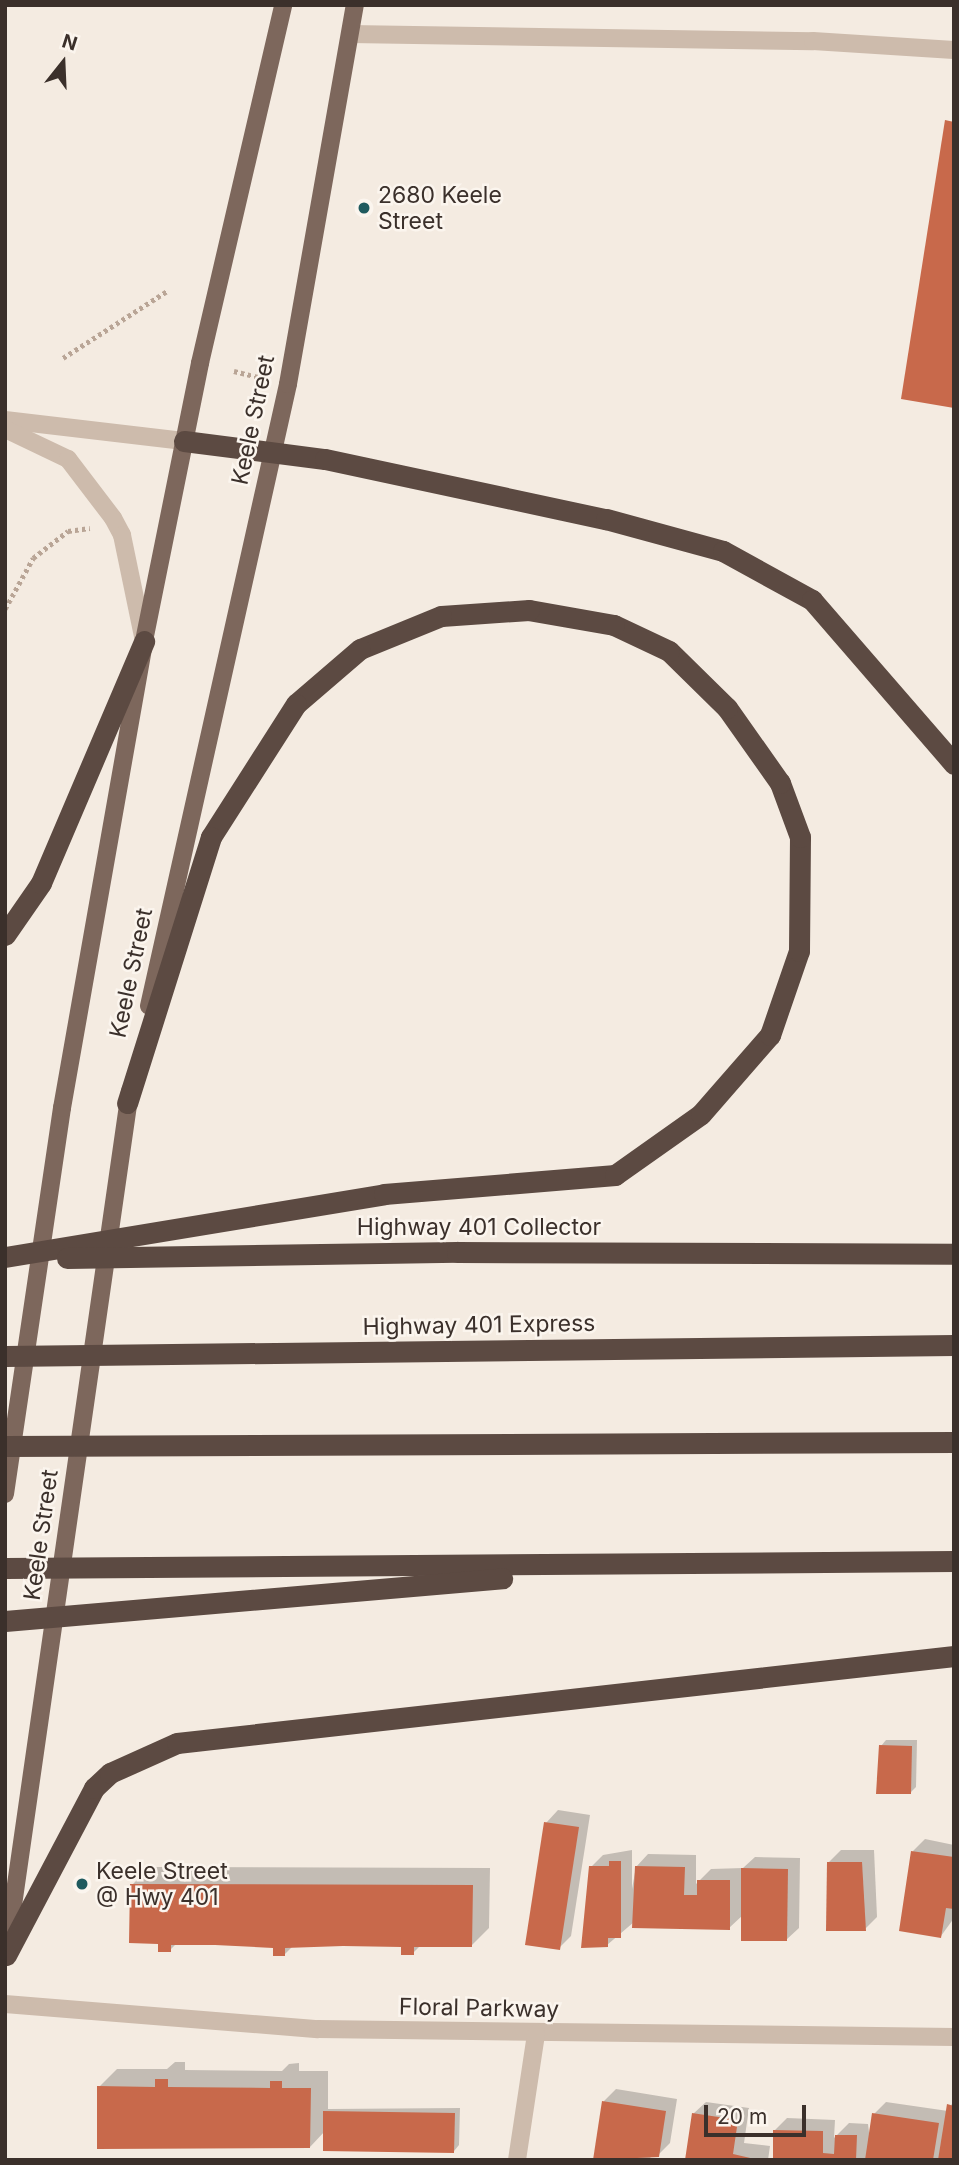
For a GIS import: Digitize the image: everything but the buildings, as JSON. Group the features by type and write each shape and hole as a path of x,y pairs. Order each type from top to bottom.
{"highway":[{"path":"184,441 325,459 606,519 723,551 812,600 954,764"},
{"path":"5,1258 384,1194 615,1175 701,1114 770,1035 799,951 800,836 780,783 727,708 669,651 614,625 528,610 441,616 360,649 296,704 211,837 127,1103"},
{"path":"5,935 41,883 144,641"},
{"name":"Highway 401 Collector","path":"5,1258 457,1252 954,1254"},
{"name":"Highway 401 Express","path":"5,1356 954,1345"},
{"path":"5,1446 954,1442"},
{"path":"5,1568 954,1561"},
{"path":"5,1621 655,1564"},
{"path":"6,1955 94,1788 110,1773 177,1743 954,1656"}],"main road":[{"name":"Keele Street","path":"5,1494 62,1108 144,641 184,441 283,5"},
{"name":"Keele Street","path":"5,1961 127,1103 271,454 355,5"}],"street":[{"path":"351,34 813,41 954,50"},
{"path":"5,420 184,441"},
{"path":"5,429 68,459 113,518 122,535 144,641"},
{"name":"Floral Parkway","path":"5,2004 318,2029 536,2034 954,2036"},
{"path":"517,2160 536,2034"}],"path":[{"path":"63,358 167,291"},
{"path":"234,371 258,377"},
{"path":"5,609 33,558 68,531 90,527"}],"place":[{"name":"2680 Keele Street","path":"364,208"},
{"name":"Keele Street @ Hwy 401","path":"82,1884"}]}
